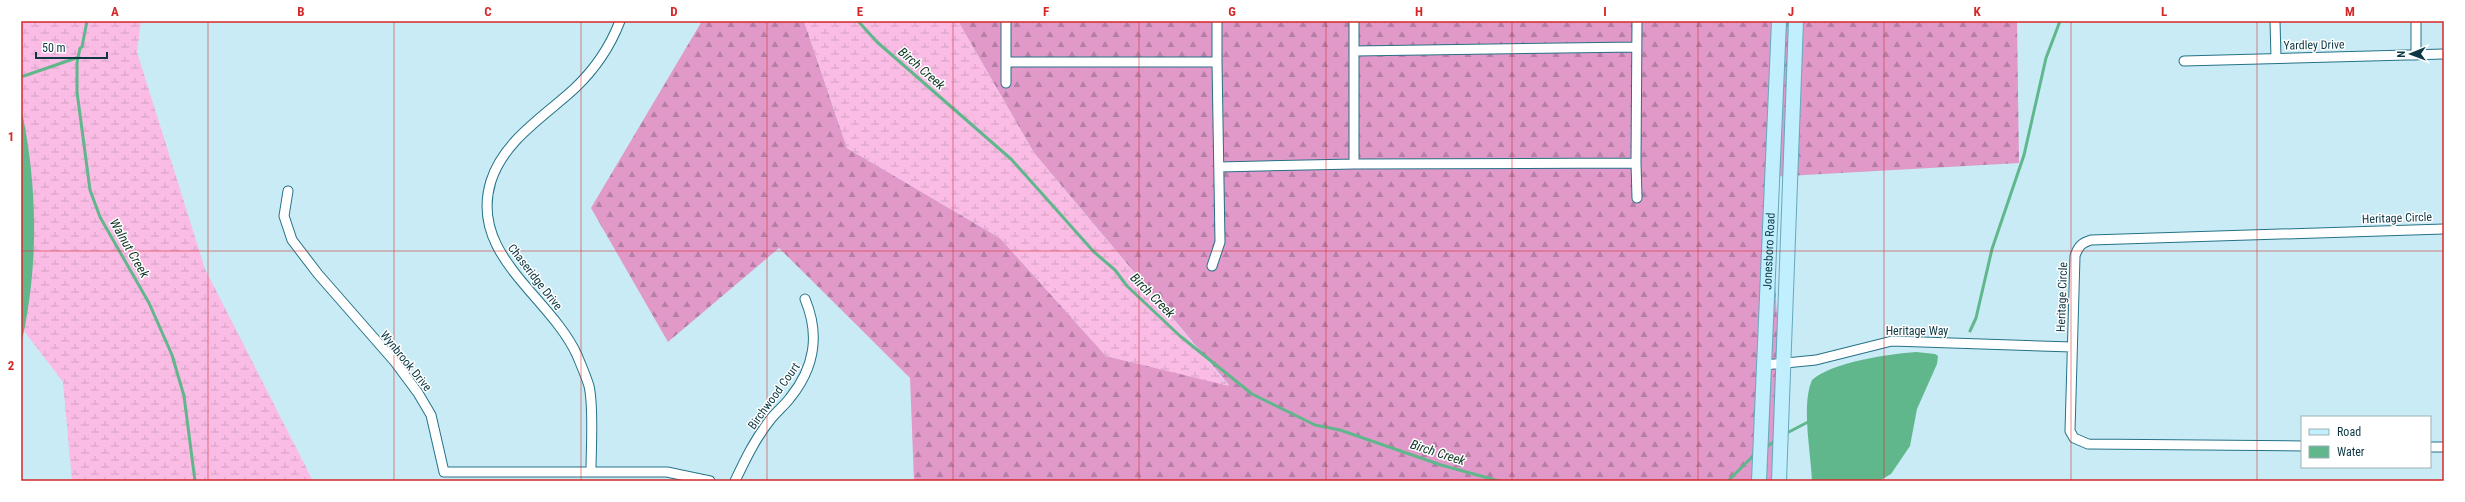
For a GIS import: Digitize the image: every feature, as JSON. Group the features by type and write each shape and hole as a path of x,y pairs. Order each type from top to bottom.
{"main road":[{"name":"Jonesboro Road","path":"1759,481 1778,21"},
{"name":"Jonesboro Road","path":"1779,481 1782,365 1796,21"}],"street":[{"name":"Chaseridge Drive","path":"591,471 589,386 576,353 548,312 520,282 493,241 486,207 491,180 506,151 539,117 575,88 594,68 613,40 620,21"},
{"path":"1006,21 1006,83"},
{"path":"1212,266 1220,242 1217,21"},
{"path":"1354,21 1354,164"},
{"path":"1637,198 1636,162 1638,21"},
{"path":"2275,21 2276,58"},
{"path":"2416,21 2416,55"},
{"path":"1354,51 1637,47"},
{"name":"Yardley Drive","path":"2184,61 2444,54"},
{"path":"1006,62 1217,62"},
{"path":"1219,167 1354,164 1636,162"},
{"name":"Wynbrook Drive","path":"288,191 284,216 292,240 318,274 394,362 418,393 431,414 444,472 667,472 710,481"},
{"name":"Heritage Circle","path":"2301,446 2081,442 2074,438 2070,431 2075,256 2077,248 2083,243 2091,240 2444,229"},
{"name":"Birchwood Court","path":"735,481 755,443 770,420 802,382 811,364 814,339 812,315 805,299"},
{"name":"Heritage Way","path":"1764,365 1782,365 1834,357 1863,347 1892,341 2072,347"},
{"path":"2431,447 2444,447"}],"green space":[{"path":"21,21 141,21 137,52 205,269 313,481 72,481 63,382 21,327"},
{"path":"702,21 804,21 847,148 1000,238 1106,356 1229,385 1034,153 958,21 2017,21 2019,163 1770,177 1785,481 914,481 910,378 779,248 668,342 591,208"},
{"path":"804,21 958,21 1034,153 1229,386 1106,356 1000,238 847,148"}],"water":[{"path":"21,107 31,167 34,226 31,286 21,345"},
{"path":"1916,352 1935,354 1938,356 1937,364 1917,409 1910,446 1891,474 1879,481 1812,481 1807,402 1812,380 1833,368 1861,360"}],"waterway":[{"name":"Walnut Creek","path":"87,21 77,63 77,92 90,190 100,217 149,303 172,355 184,396 195,481"},
{"name":"Birch Creek","path":"858,21 877,42 1011,159 1094,252 1115,270 1127,286 1180,336 1252,394 1315,425 1340,430 1441,465 1499,481"},
{"path":"1970,331 1976,318 1992,249 2024,155 2046,58 2060,21"},
{"path":"21,77 79,57"},
{"path":"1785,434 1808,422"},
{"path":"1765,448 1775,441"},
{"path":"1728,481 1755,454"}]}
